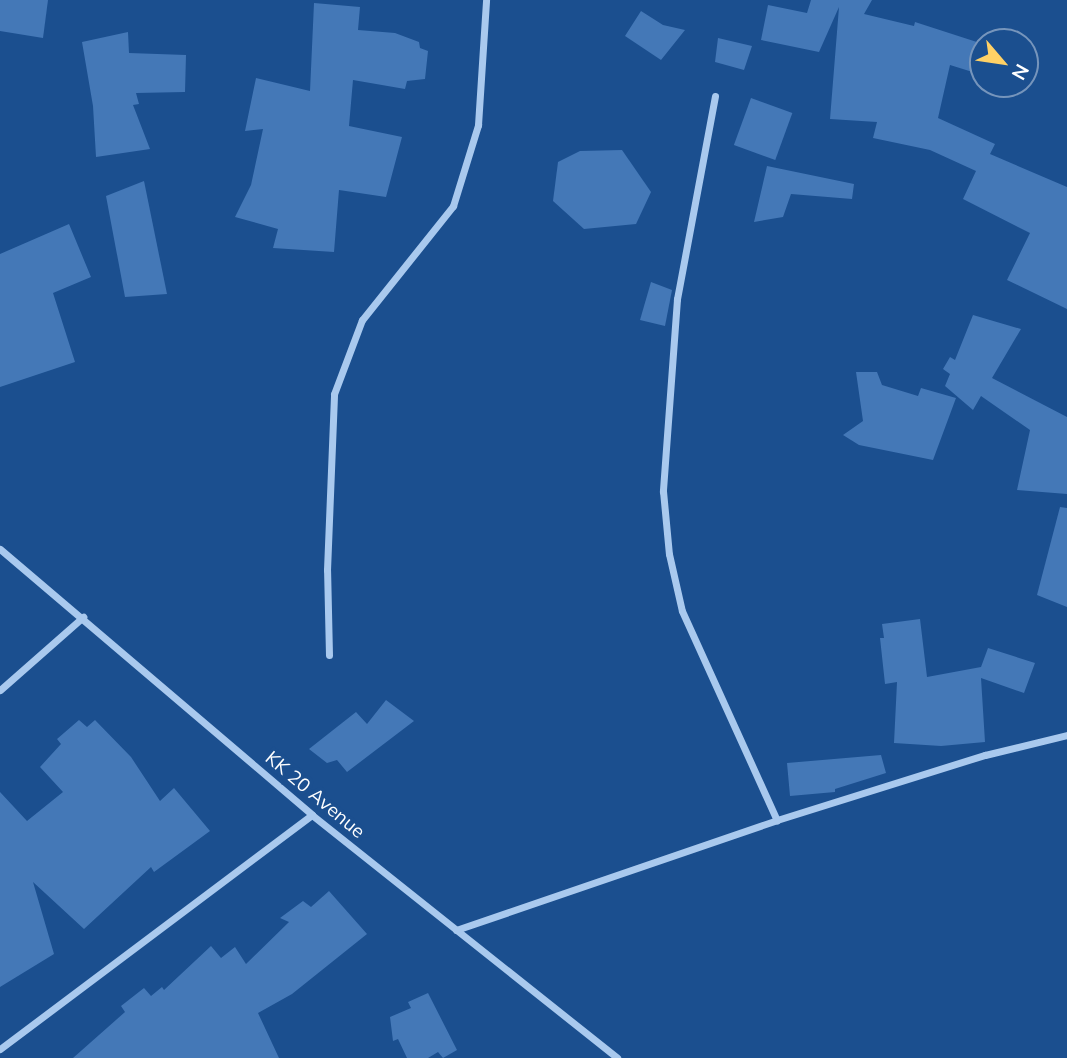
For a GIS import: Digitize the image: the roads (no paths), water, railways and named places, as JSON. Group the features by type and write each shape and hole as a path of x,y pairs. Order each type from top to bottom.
{"street":[{"path":"329,655 327,570 334,394 362,320 453,206 478,125 486,0"},
{"path":"715,96 677,299 663,491 669,554 682,611 776,820"},
{"name":"KK 20 Avenue","path":"0,549 83,617 312,815 617,1058"},
{"path":"0,690 83,617"},
{"path":"456,930 776,820 985,755 1067,734"},
{"path":"0,1049 312,815"}]}
